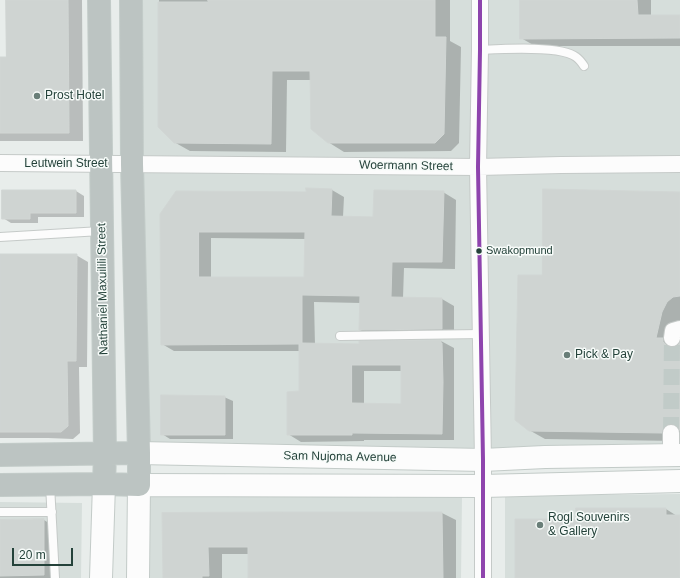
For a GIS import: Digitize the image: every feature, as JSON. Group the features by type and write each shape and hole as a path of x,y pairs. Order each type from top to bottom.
{"highway":[{"name":"Nathaniel Maxuilili Street","path":"98,0 105,454 104,484"},
{"path":"0,485 139,485 132,164 131,0"},
{"name":"Sam Nujoma Avenue","path":"0,456 139,453"}],"street":[{"path":"480,0 478,167 484,578"},
{"name":"Leutwein Street","path":"0,163 132,164"},
{"name":"Woermann Street","path":"132,164 478,167 680,164"},
{"path":"671,433 675,455"},
{"name":"Sam Nujoma Avenue","path":"139,453 483,460 546,457 675,455"},
{"path":"138,578 139,485 483,486 680,482"},
{"name":"Nathaniel Maxuilili Street","path":"101,578 104,484"}],"lane":[{"path":"480,50 562,50 576,56 584,66"},
{"path":"0,237 102,231"},
{"path":"340,336 481,334"},
{"path":"50,484 55,578"},
{"path":"0,512 52,512"}],"shaded area":[{"path":"143,0 680,0 680,449 474,452 149,445 143,174"},
{"path":"680,494 680,578 505,578 505,496"},
{"path":"150,497 462,497 461,578 149,578"},
{"path":"0,502 82,503 81,578 0,578"}],"building":[{"path":"6,0 68,0 69,133 0,133 0,57 6,57"},
{"path":"208,0 435,0 435,37 446,37 444,134 435,143 328,143 311,129 310,71 272,71 271,144 174,143 158,127 158,2 208,2"},
{"path":"520,0 637,0 638,15 680,15 680,38 520,39"},
{"path":"306,188 332,189 331,216 373,217 374,190 444,191 442,262 392,262 391,297 442,298 442,329 359,330 360,296 302,295 302,343 359,344 359,341 441,340 443,382 442,434 352,433 352,435 287,435 287,392 299,391 299,344 161,345 160,214 176,191 306,192","holes":["199,232 305,232 304,277 199,277","352,365 401,365 401,404 352,403"]},
{"path":"543,189 680,192 680,296 673,297 667,302 662,312 656,338 663,338 663,342 670,347 676,347 680,343 680,431 676,425 671,424 666,425 662,433 529,431 515,420 518,275 542,275"},
{"path":"2,190 76,190 76,213 30,213 30,219 2,219"},
{"path":"0,254 77,254 76,361 67,361 68,426 61,432 0,432"},
{"path":"161,395 225,396 225,435 161,435"},
{"path":"576,508 666,508 666,515 680,515 680,578 515,578 515,519 576,519"},
{"path":"442,512 443,578 248,578 248,547 208,547 209,576 202,576 202,578 163,578 162,513"},
{"path":"44,519 44,575 0,576 0,520"}],"tunnel":[{"path":"671,433 672,338"}],"transit line":[{"path":"480,0 478,167 483,460 483,578"}],"place":[{"name":"Prost Hotel","path":"37,96"},
{"name":"Swakopmund","path":"479,251"},
{"name":"Pick & Pay","path":"567,355"},
{"name":"Rogl Souvenirs & Gallery","path":"540,525"}]}
